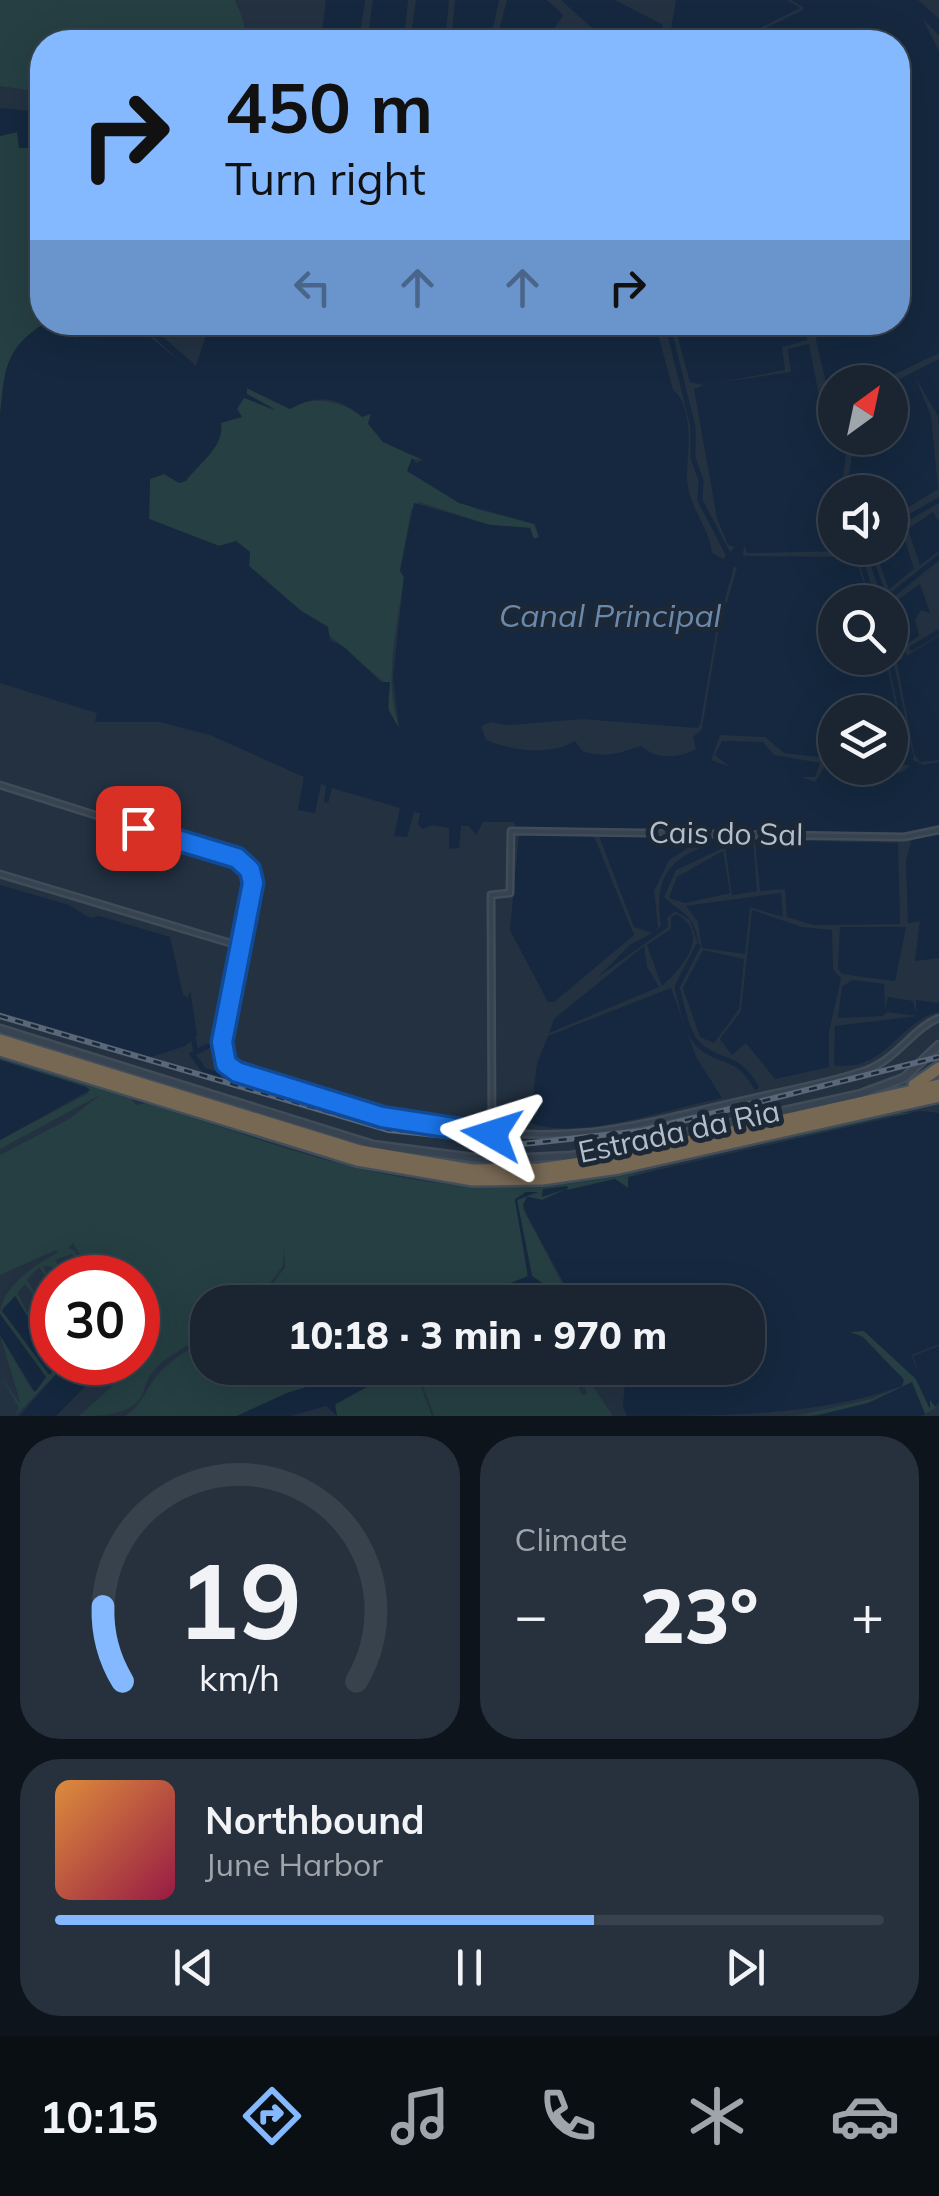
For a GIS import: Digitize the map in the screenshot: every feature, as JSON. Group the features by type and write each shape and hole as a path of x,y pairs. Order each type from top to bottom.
{"highway":[{"path":"0,1040 342,1146 404,1161 472,1170 540,1169 616,1158 885,1102 939,1096"},
{"path":"0,1050 357,1160 473,1180 542,1179 620,1168 939,1085"},
{"path":"885,1102 922,1083 939,1068"},
{"path":"885,1102 939,1106"}],"street":[{"path":"0,786 244,862 253,883 222,1054 237,1072 382,1117 492,1134 577,1133 649,1123 863,1071 902,1051 938,1019"},
{"name":"Cais do Sal","path":"492,1134 491,895 510,893 512,831 904,837 939,830"},
{"path":"0,874 240,946"},
{"name":"Estrada da Ria","path":"0,1030 372,1145 488,1160 571,1156 618,1148 861,1094 904,1078 939,1045"}],"green space":[{"path":"0,0 235,0 243,21 245,30 30,30 30,90 0,86"},
{"path":"18,132 19,148 30,145 30,335 9,363 0,417 0,136"},
{"path":"246,388 290,409 322,401 372,413 368,424 383,442 423,460 412,459 408,471 476,509 534,524 539,537 533,539 529,528 490,525 419,502 411,510 400,571 404,577 392,673 400,728 390,717 386,684 249,566 250,552 236,542 219,546 149,519 150,479 164,474 179,482 187,476 210,449 220,423 241,416 237,408 244,397 275,411 247,394"},
{"path":"0,1056 129,1096 136,1105 146,1103 393,1176 477,1186 530,1186 583,1182 681,1164 640,1174 628,1188 615,1179 542,1200 526,1196 523,1209 563,1285 546,1285 532,1276 517,1200 529,1194 526,1192 515,1199 528,1277 511,1285 272,1285 285,1267 284,1246 283,1266 269,1285 190,1285 190,1344 160,1364 160,1255 80,1255 73,1243 68,1248 77,1255 54,1255 59,1252 56,1250 30,1255 30,1262 0,1275 0,1155 69,1119 100,1095 0,1149 0,1140 89,1093 86,1087 0,1060"},
{"path":"896,1113 939,1113 890,1116 745,1150"},
{"path":"30,1271 30,1291 25,1284 17,1293 30,1320 15,1296 2,1309 30,1349 30,1355 0,1314 7,1294"},
{"path":"864,1331 916,1379 930,1409 926,1389 936,1408 925,1414 911,1383 856,1408 795,1416 871,1399 902,1386 903,1378 859,1335 799,1345"},
{"path":"0,1335 32,1390 45,1385 15,1416 19,1408 0,1375 21,1405"},
{"path":"190,1349 190,1385 314,1385 237,1416 125,1416 139,1404 151,1385 160,1385 160,1373 166,1366"},
{"path":"146,1385 139,1400 119,1412 79,1416 111,1387"},
{"path":"371,1385 420,1385 432,1416 337,1416 335,1405"},
{"path":"422,1385 578,1385 582,1395 587,1394 584,1385 592,1385 613,1416 434,1416"}],"water":[{"path":"326,0 365,0 361,30 322,30"},
{"path":"373,0 408,0 405,30 369,30"},
{"path":"416,0 449,0 446,30 412,30"},
{"path":"455,0 499,0 493,30 452,30"},
{"path":"507,0 547,0 563,15 554,30 499,30"},
{"path":"561,0 615,0 663,25 663,30 595,30"},
{"path":"676,0 787,0 800,8 760,30 671,30"},
{"path":"791,0 918,0 939,19 939,35 923,19 939,51 939,353 908,368 822,365 815,335 910,335 910,30 762,30 803,10"},
{"path":"0,108 30,111 29,148 19,148 17,132 0,136"},
{"name":"Canal Principal","path":"30,334 76,338 148,335 183,364 152,335 161,335 196,366 206,335 658,335 673,390 687,417 690,494 712,553 723,559 735,547 728,545 717,518 694,389 704,385 690,382 677,335 806,335 807,340 782,347 785,370 711,384 791,372 788,349 809,344 818,391 818,455 846,455 843,475 818,475 818,552 747,553 744,545 743,556 818,557 818,565 858,565 864,585 818,585 818,675 889,675 893,695 818,695 818,757 784,753 765,737 720,735 711,760 730,767 715,755 722,741 763,742 774,755 818,763 815,777 801,777 815,782 818,777 818,785 908,785 911,753 913,760 924,765 939,762 939,824 903,833 516,828 514,822 483,822 476,835 469,826 461,826 459,848 449,849 449,828 432,825 423,829 418,825 420,813 414,812 407,837 394,836 400,808 332,788 328,803 324,802 326,786 321,784 315,813 298,810 304,777 210,735 160,722 95,722 97,713 0,683 0,417 3,387 14,352","holes":["247,388 290,409 301,403 330,400 362,417 371,414 368,423 383,442 423,460 416,463 412,458 407,471 459,503 535,524 539,537 534,539 530,528 490,525 414,503 400,571 404,577 393,677 399,728 388,709 390,682 381,682 344,647 330,640 328,627 300,610 249,566 250,552 236,541 219,546 149,519 150,479 164,474 179,483 186,481 215,447 221,423 242,417 237,409 244,398 276,410 247,394","734,566 737,568 718,633 702,729 693,737 696,749 667,756 641,746 598,755 582,751 575,741 555,749 531,750 486,740 481,726 491,722 507,725 583,719 697,728 716,632"]},
{"path":"939,359 939,428 938,416 915,377 931,416 938,489 908,507 908,475 849,475 852,455 908,455 908,375"},
{"path":"933,512 939,522 939,551 920,565 908,529"},
{"path":"908,550 914,569 894,585 888,585 880,565 908,565"},
{"path":"920,584 930,613 921,610 915,620 919,636 908,643 908,593"},
{"path":"939,636 939,760 920,762 914,754 908,695 903,695 899,675 908,675 908,655"},
{"path":"939,834 939,958 915,961 920,921 908,923 906,860 912,839"},
{"path":"519,835 594,836 634,935 554,1002 548,1002 510,930"},
{"path":"599,836 702,839 669,860 654,891 658,927 654,932 661,926 659,900 670,868 702,848 706,838 720,838 723,848 676,870 664,897 683,912 691,921 699,947 690,920 675,911 667,918 668,927 598,977 630,945 652,933 634,927"},
{"path":"724,838 753,840 757,891 732,895"},
{"path":"755,840 898,843 900,924 814,925 787,917 785,889 760,891"},
{"path":"723,851 730,893 685,903 669,898 677,877"},
{"path":"0,885 69,905 90,918 99,916 170,937 183,995 188,998 190,990 197,1035 185,1046 151,1057 0,1012"},
{"path":"781,893 783,917 750,907 745,954 702,948 698,922 686,906"},
{"path":"752,910 801,927 832,930 833,969 841,979 829,1031 829,1067 775,1079 746,1043 732,1055 720,1039 741,1011"},
{"path":"677,914 687,922 693,941 685,960 662,986 647,945 671,929 671,917"},
{"path":"840,927 906,927 895,981 842,974 838,968"},
{"path":"644,946 647,967 659,987 549,1033 554,1019"},
{"path":"703,950 744,959 739,1009 714,1043 700,1037 683,988"},
{"path":"852,980 884,984 885,1010 888,997 913,1001 916,1012 916,1000 939,1003 939,1012 914,1025 866,1062 834,1065 835,1026 919,1016 887,1012 883,1016 838,1018 842,987"},
{"path":"671,988 696,1057 722,1098 599,1126 551,1128 530,1123 537,1064 548,1036"},
{"path":"0,1060 86,1087 90,1090 0,1140"},
{"path":"920,1111 939,1113 939,1344 911,1355 921,1378 913,1356 939,1346 939,1403 935,1406 930,1400 930,1409 916,1379 864,1331 850,1332 863,1337 904,1380 902,1386 803,1409 627,1416 623,1407 625,1385 765,1385 765,1285 565,1285 523,1204 528,1197 542,1200 566,1189 542,1197 543,1189 568,1186 567,1190 615,1179 628,1188 628,1177"},
{"path":"526,1192 538,1192 517,1200 532,1276 544,1285 507,1285 528,1276 515,1200"},
{"path":"15,1296 30,1320 30,1348 2,1311"},
{"path":"0,1314 30,1355 30,1384 0,1335"},
{"path":"912,1382 925,1414 921,1416 814,1416 868,1403"},
{"path":"47,1385 86,1385 56,1416 19,1416"},
{"path":"313,1385 370,1385 335,1404 337,1416 326,1406 291,1416 237,1416"}],"waterway":[{"path":"670,335 693,427 700,500 728,554"},
{"path":"908,518 939,500"},
{"path":"904,585 939,557"},
{"path":"862,565 869,585"},
{"path":"873,565 880,585"},
{"path":"912,648 939,632"},
{"path":"894,675 911,757"},
{"path":"698,946 677,987 688,1027 700,1046 741,1068 756,1087"},
{"path":"192,1033 196,1052"},
{"path":"208,1046 192,1054 204,1070 219,1075"}],"railway":[{"path":"0,1016 389,1130 523,1144 642,1131 939,1057"}],"route":[{"path":"138,828 237,858 250,870 253,883 222,1042 226,1064 237,1072 382,1117 492,1134"}]}
